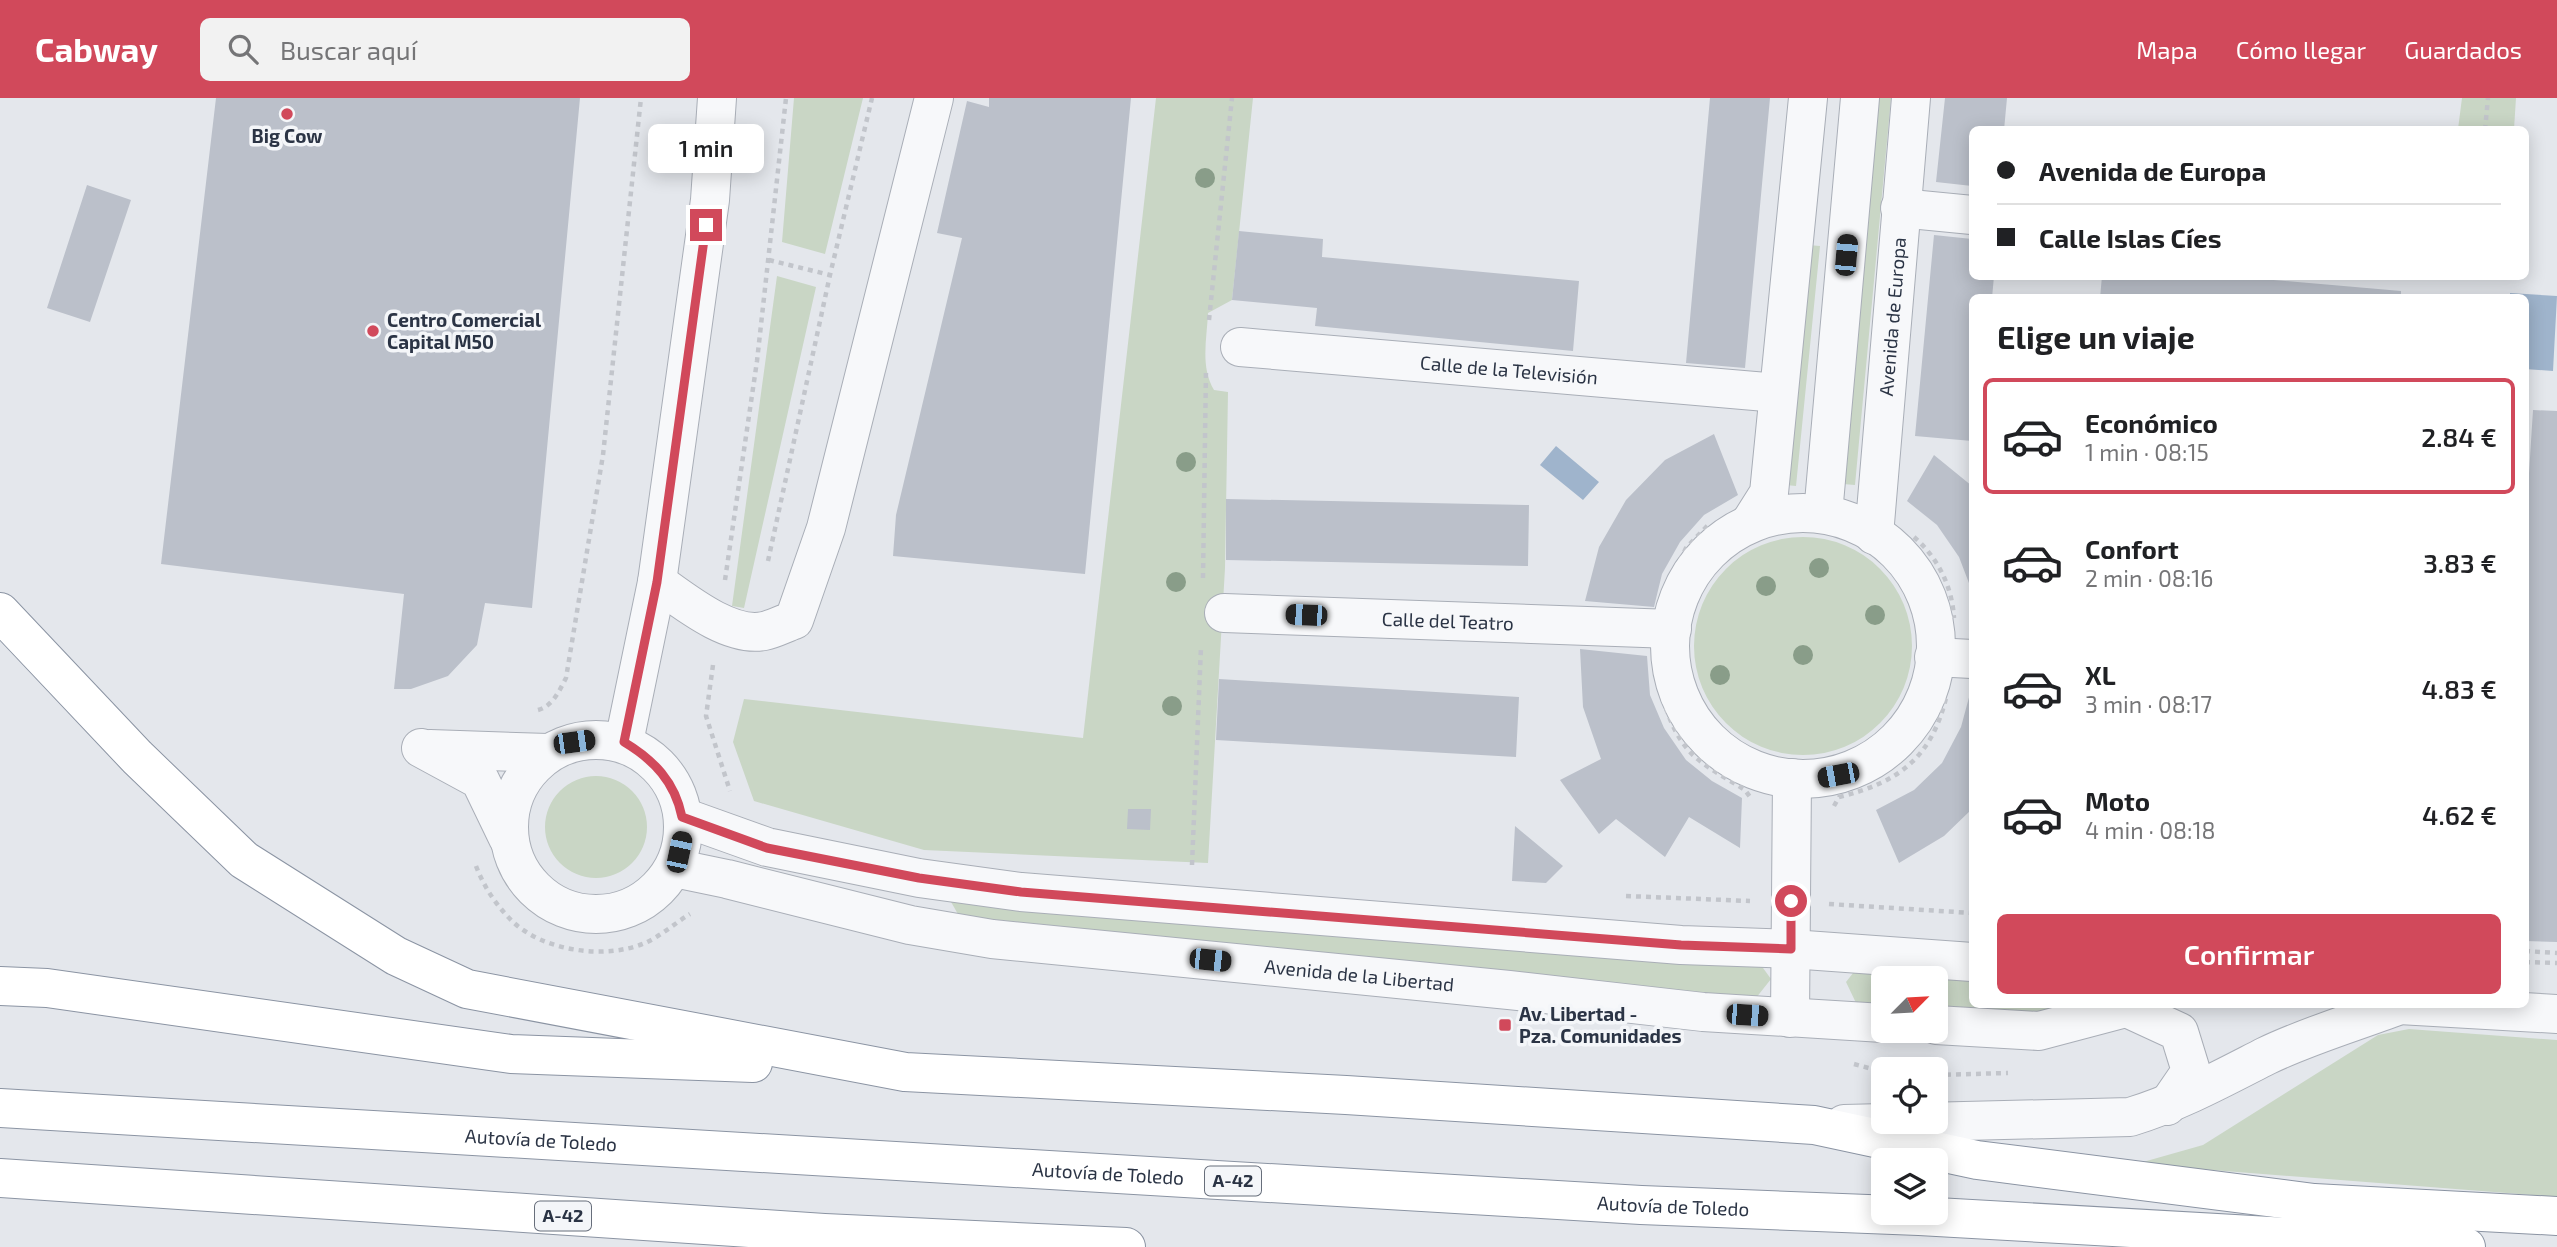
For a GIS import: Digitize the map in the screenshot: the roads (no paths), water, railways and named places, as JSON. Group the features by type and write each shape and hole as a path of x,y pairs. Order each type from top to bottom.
{"highway":[{"path":"0,612 137,757 244,860 396,956 467,989 905,1073 1346,1095 1815,1125 1977,1160 2314,1203 2557,1216"},
{"path":"0,986 47,988 511,1054 877,1068"},
{"name":"Autovía de Toledo","path":"0,1108 1641,1205 1919,1216 2466,1247"},
{"name":"A-42","path":"0,1178 824,1233 1126,1247"}],"street":[{"path":"624,742 657,582 710,200 717,98"},
{"path":"657,582 733,629 762,632 794,620 826,528 934,98"},
{"path":"1750,523 1769,493 1808,98"},
{"path":"1823,514 1860,98"},
{"name":"Avenida de Europa","path":"1874,535 1900,208 1912,98"},
{"path":"1795,225 1852,179"},
{"path":"1900,208 1969,215"},
{"name":"Calle de la Televisión","path":"1218,346 1778,393"},
{"path":"1823,514 1865,529 1883,540 1910,567 1921,586 1932,616 1934,657 1928,691 1914,718 1896,741 1861,766 1838,775 1814,779 1781,778 1751,769 1720,750 1702,733 1678,692 1669,649 1672,629 1678,597 1696,567 1722,540 1750,523 1778,515 1823,514"},
{"name":"Calle del Teatro","path":"1209,614 1672,629"},
{"path":"1934,657 1969,659"},
{"path":"508,838 512,802 525,775 548,753 574,742 624,742 653,761 664,774 680,803 683,836 674,868 661,886 642,902 614,913 586,915 562,908 533,889 521,874 508,838 480,780 421,748 548,753"},
{"path":"1790,1018 1792,778"},
{"path":"682,817 767,848 919,878 1021,892 1681,945 1791,949 1969,962"},
{"name":"Avenida de la Libertad","path":"674,868 727,878 910,925 992,939 1496,988 1703,1012 1871,1022"},
{"path":"1948,1027 2039,1031 2126,1008"},
{"path":"2137,1008 2179,1032 2192,1071 2168,1105"},
{"path":"1815,1125 2130,1117 2168,1105 2268,1055 2383,1008"},
{"path":"2446,1008 2557,1014"}],"water":[{"path":"2529,294 2557,296 2553,371 2529,369"},
{"path":"1556,446 1599,482 1583,500 1540,465"}],"place":[{"name":"Big Cow","path":"287,114"},
{"name":"Centro Comercial Capital M50","path":"373,331"},
{"name":"Av. Libertad - Pza. Comunidades","path":"1505,1025"}]}
